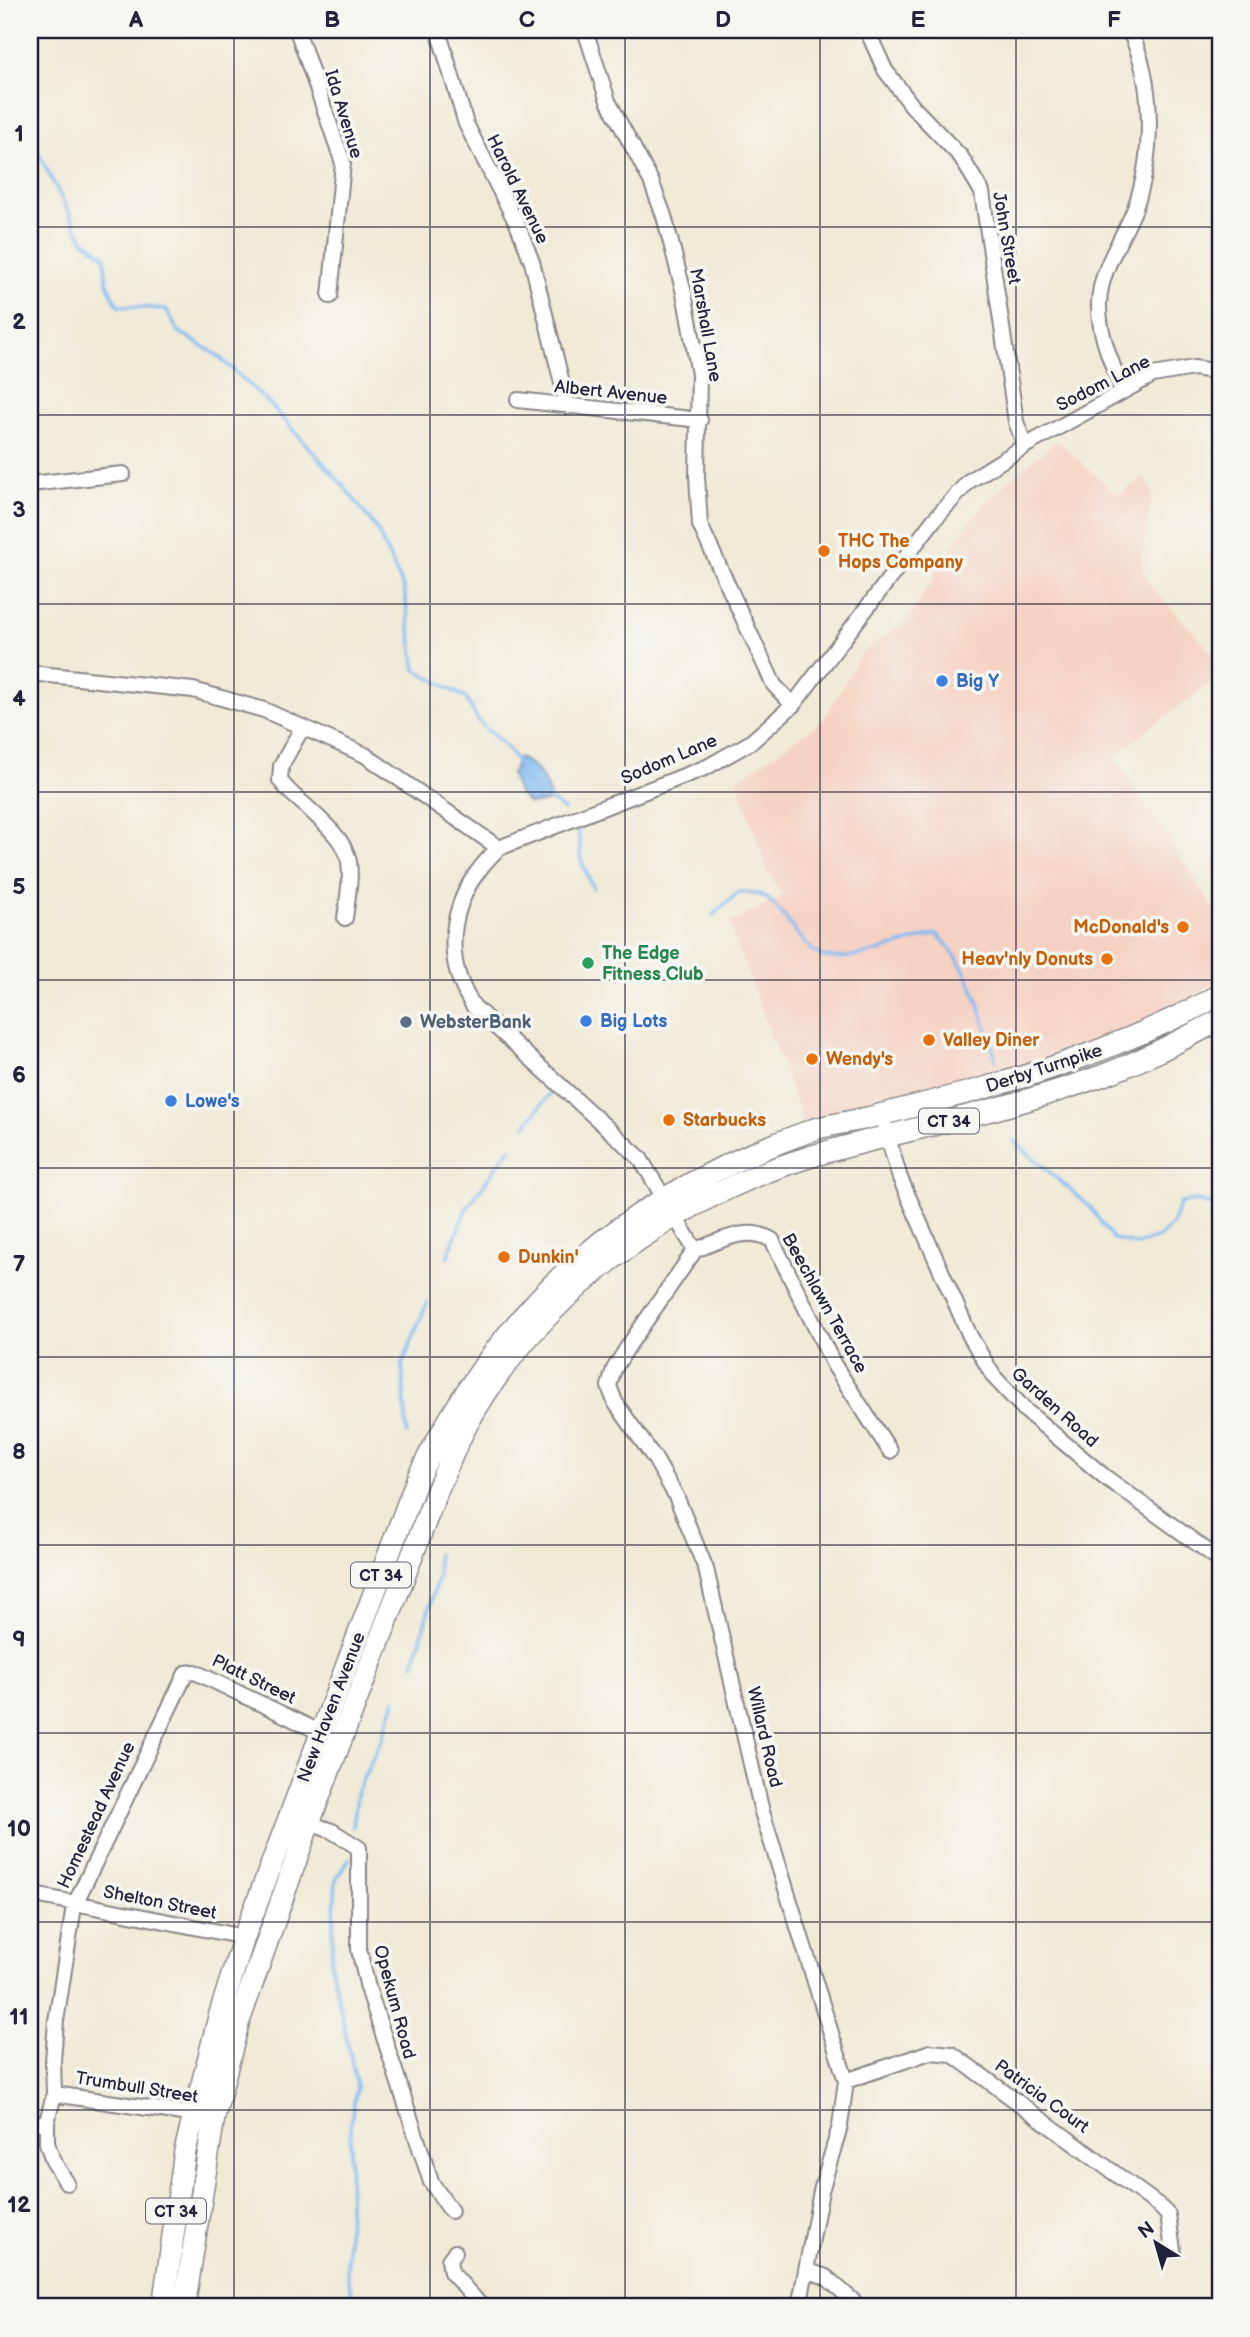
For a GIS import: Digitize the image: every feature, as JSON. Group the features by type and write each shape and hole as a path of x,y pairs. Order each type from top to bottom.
{"highway":[{"name":"Derby Turnpike","path":"665,1196 817,1129 971,1091 1091,1055 1157,1029 1220,995"},
{"name":"Derby Turnpike","path":"676,1216 754,1178 824,1153 879,1140 1100,1076 1165,1049 1220,1020"},
{"path":"873,1116 879,1140"},
{"name":"New Haven Avenue","path":"163,2307 192,2116 244,1937 418,1477 462,1396 499,1343 549,1287 602,1241 665,1196"},
{"name":"New Haven Avenue","path":"184,2307 214,2117 238,2024 309,1823 439,1486 477,1409 512,1358 563,1302 621,1252 676,1216"}],"street":[{"name":"Ida Avenue","path":"297,30 343,163 330,296"},
{"name":"Harold Avenue","path":"438,30 466,124 518,226 532,262 568,407"},
{"name":"Marshall Lane","path":"585,30 608,101 651,181 664,216 684,293 699,374 697,476 700,525 774,685 793,705"},
{"name":"John Street","path":"867,30 885,70 913,107 961,157 982,192 1016,422 1025,446"},
{"path":"1122,390 1102,332 1098,305 1107,269 1140,192 1148,142 1143,68 1129,30"},
{"path":"1219,371 1220,347"},
{"name":"Sodom Lane","path":"676,1216 640,1158 609,1126 488,1023 474,1007 462,986 454,959 452,937 462,894 481,865 499,848 707,767 751,742 793,705 933,521 969,481 1122,390 1153,375 1174,370 1219,371"},
{"name":"Albert Avenue","path":"518,400 700,420"},
{"path":"30,484 124,474"},
{"path":"30,673 193,690 264,710 365,755 499,848"},
{"path":"302,728 281,766 280,780 338,836 347,850 351,873 345,918"},
{"name":"Garden Road","path":"879,1140 900,1178 962,1318 994,1377 1026,1411 1105,1477 1220,1560"},
{"path":"676,1216 695,1250"},
{"name":"Beechlawn Terrace","path":"695,1250 746,1233 760,1233 772,1240 834,1365 890,1451"},
{"name":"Willard Road","path":"695,1250 629,1345 614,1369 609,1386 615,1402 655,1459 676,1496 706,1569 762,1812 846,2081 840,2126 821,2191 799,2307"},
{"name":"Platt Street","path":"186,1673 195,1672 321,1733 343,1740"},
{"name":"Homestead Avenue","path":"67,2183 53,2161 47,2143 47,2122 54,2094 56,2021 74,1906 186,1673"},
{"name":"Opekum Road","path":"309,1823 332,1832 359,1848 357,1930 368,1988 430,2182 451,2211"},
{"name":"Shelton Street","path":"30,1895 74,1906 244,1937"},
{"name":"Patricia Court","path":"846,2081 930,2052 952,2054 1158,2205 1168,2215 1173,2250"},
{"name":"Trumbull Street","path":"54,2094 192,2116 214,2117"},
{"path":"30,2124 47,2122"},
{"path":"455,2252 449,2260 451,2272 482,2307"},
{"path":"806,2270 826,2277 860,2307"}],"shaded area":[{"path":"1057,440 1117,495 1144,478 1153,492 1142,553 1144,572 1150,585 1220,661 1220,677 1150,727 1115,758 1220,917 1220,982 1155,1017 1041,1063 804,1124 729,924 784,895 769,875 737,780 824,720 860,655 909,618 966,525 1010,479"}],"water":[{"path":"518,758 540,774 550,798 547,802 529,804 518,793 511,775"}],"waterway":[{"path":"30,137 83,240 105,256 108,282 119,306 166,309 178,331 217,355 268,402 342,484 376,528 404,589 416,670 466,698 478,721 508,749 518,764"},
{"path":"546,796 564,810"},
{"path":"578,830 582,862 593,888"},
{"path":"713,915 739,892 759,894 778,909 809,947 826,957 866,954 937,934 968,977 996,1060"},
{"path":"526,1125 551,1092"},
{"path":"1014,1141 1090,1207 1112,1238 1136,1245 1160,1237 1172,1225 1180,1203 1195,1201 1212,1205"},
{"path":"447,1258 466,1209 510,1148"},
{"path":"407,1434 402,1365 427,1303"},
{"path":"414,1664 438,1576 437,1554"},
{"path":"353,1827 358,1789 382,1739 395,1700"},
{"path":"350,1858 336,1878 331,1965 357,2087 351,2120 347,2277 357,2307"}],"place":[{"name":"THC The Hops Company","path":"824,551"},
{"name":"Big Y","path":"942,681"},
{"name":"McDonald's","path":"1183,927"},
{"name":"Heav'nly Donuts","path":"1107,959"},
{"name":"The Edge Fitness Club","path":"588,963"},
{"name":"Big Lots","path":"586,1021"},
{"name":"WebsterBank","path":"406,1022"},
{"name":"Valley Diner","path":"929,1040"},
{"name":"Wendy's","path":"812,1059"},
{"name":"Lowe's","path":"171,1101"},
{"name":"Starbucks","path":"669,1120"},
{"name":"Dunkin'","path":"504,1257"}]}
